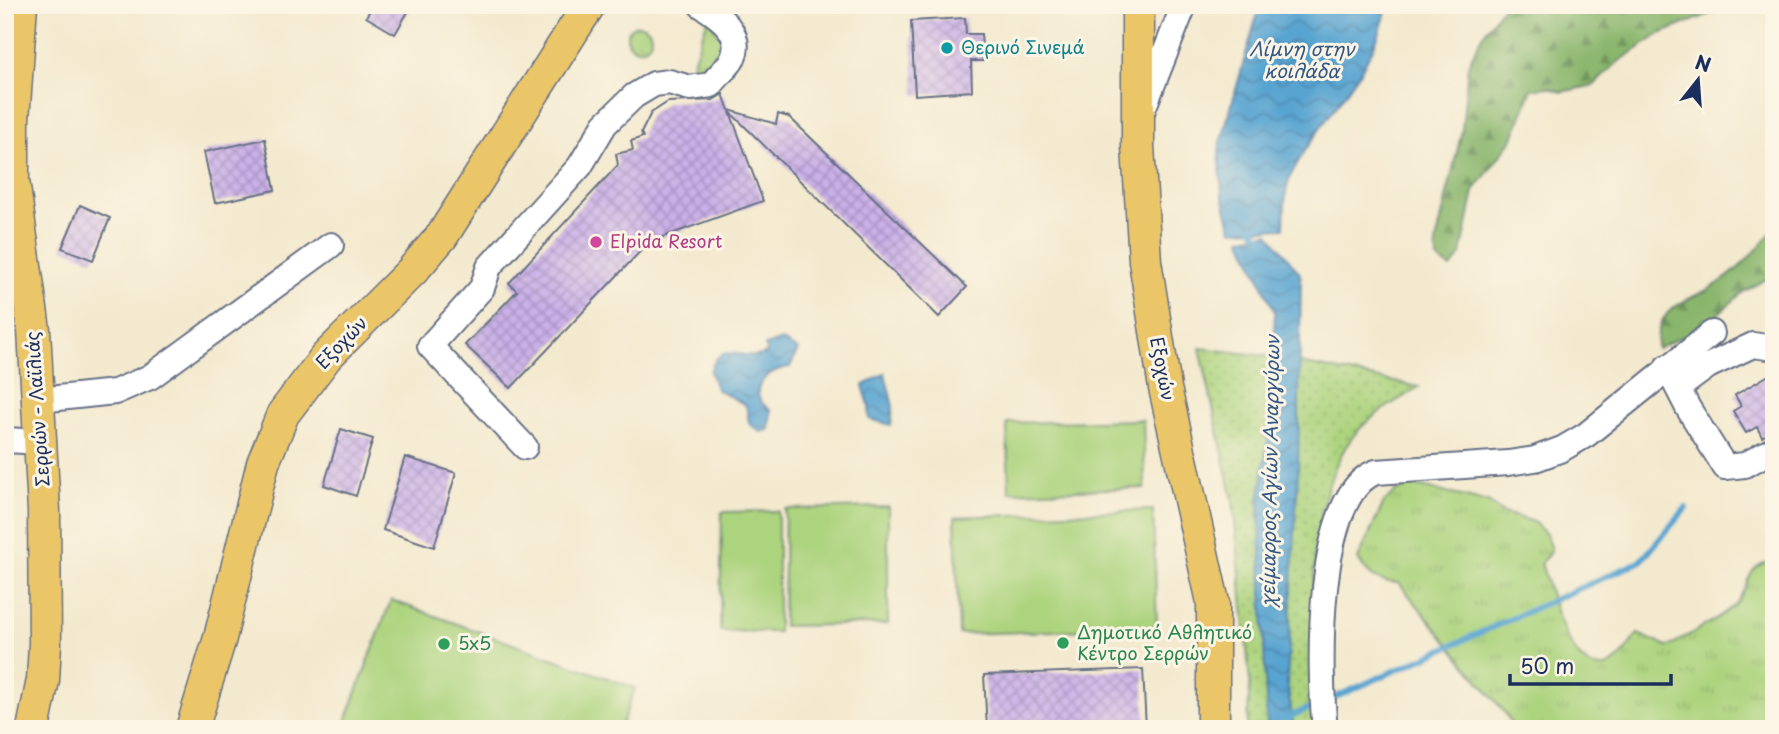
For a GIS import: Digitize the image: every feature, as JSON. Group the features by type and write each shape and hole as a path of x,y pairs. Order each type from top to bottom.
{"main road":[{"name":"Σερρών - Λαϊλιάς","path":"21,5 13,170 34,330 42,442 46,644 43,680 33,729"},
{"name":"Εξοχών","path":"192,729 220,638 262,463 283,414 326,357 412,271 442,236 589,5"},
{"name":"Εξοχών","path":"1138,5 1137,125 1142,227 1157,343 1213,602 1213,729"}],"street":[{"path":"525,447 430,346 482,288 489,267 580,166 605,124 634,96 654,84 669,82 690,88 711,85 733,58 734,37 724,20 701,5"},
{"path":"1137,125 1184,5"},
{"path":"39,400 115,391 150,377 331,245"},
{"path":"1325,729 1320,650 1324,602 1339,520 1347,499 1360,481 1383,471 1508,463 1547,455 1586,435 1673,377 1712,333"},
{"path":"1673,377 1709,366 1753,345 1774,348"},
{"path":"1673,377 1725,467 1745,465 1774,449"},
{"path":"5,440 42,442"}],"green space":[{"path":"1504,5 1732,5 1660,34 1618,62 1594,85 1562,92 1548,87 1532,89 1513,138 1474,191 1461,255 1451,268 1437,259 1436,242 1462,130 1468,65 1482,36"},
{"path":"708,18 726,47 716,72 685,80 684,73 692,65"},
{"path":"639,25 648,28 651,37 648,46 639,49 630,46 627,37 630,28"},
{"path":"1774,229 1774,274 1742,293 1704,326 1657,349 1661,322 1668,313 1726,278"},
{"path":"1200,348 1266,356 1419,387 1374,416 1351,439 1335,468 1324,502 1317,539 1314,579 1314,659 1318,729 1247,729 1250,682 1233,500"},
{"path":"1143,420 1145,488 1009,492 1007,423"},
{"path":"1412,485 1488,502 1501,512 1534,522 1546,534 1551,551 1541,563 1566,635 1576,652 1588,664 1602,668 1617,660 1638,634 1668,647 1704,626 1737,602 1750,576 1759,566 1774,562 1774,729 1514,729 1506,714 1399,583 1375,578 1358,559 1384,502 1396,491"},
{"path":"888,507 888,624 783,626 785,509"},
{"path":"1153,510 1157,628 959,634 955,517"},
{"path":"778,511 778,632 720,631 722,512"},
{"name":"5x5","path":"391,600 635,688 620,729 343,729"}],"water":[{"name":"Λίμνη στην κοιλάδα","path":"1260,5 1387,5 1381,29 1371,51 1291,175 1286,194 1284,228 1232,230 1222,193 1219,149"},
{"path":"1269,233 1301,275 1298,475 1287,682 1294,729 1267,729 1259,502 1268,439 1275,312 1241,238"},
{"path":"781,340 798,350 790,367 773,372 758,389 758,396 771,410 769,430 760,432 749,423 746,405 716,389 710,372 720,355 734,353 759,356 767,353 765,346"},
{"path":"885,373 893,407 891,425 869,419 869,405 863,386"}],"building":[{"path":"373,5 412,5 395,34 366,17"},
{"name":"Θερινό Σινεμά","path":"965,18 966,34 981,34 983,61 971,61 972,91 915,95 911,21"},
{"name":"Elpida Resort","path":"723,94 729,110 776,124 778,114 789,117 967,287 939,317 730,112 763,201 649,242 511,388 465,345 517,291 509,283 618,165 616,154 633,150 631,141 643,137 641,133 651,113 668,102 713,100"},
{"path":"265,139 275,190 215,203 204,152"},
{"path":"80,205 110,218 93,260 62,248"},
{"path":"1774,372 1774,430 1762,437 1757,427 1746,433 1733,411 1741,406 1735,395"},
{"path":"341,429 373,439 356,496 324,485"},
{"path":"405,457 456,473 434,547 383,530"},
{"path":"1143,669 1146,729 987,729 984,675"}],"waterway":[{"name":"χείμαρρος Αγίων Αναργύρων","path":"1253,228 1263,240"},
{"path":"1329,700 1641,561 1686,508"},
{"path":"1287,718 1316,705"}],"place":[{"name":"Θερινό Σινεμά","path":"947,48"},
{"name":"Elpida Resort","path":"596,242"},
{"name":"Δημοτικό Αθλητικό Κέντρο Σερρών","path":"1063,643"},
{"name":"5x5","path":"444,644"}]}
